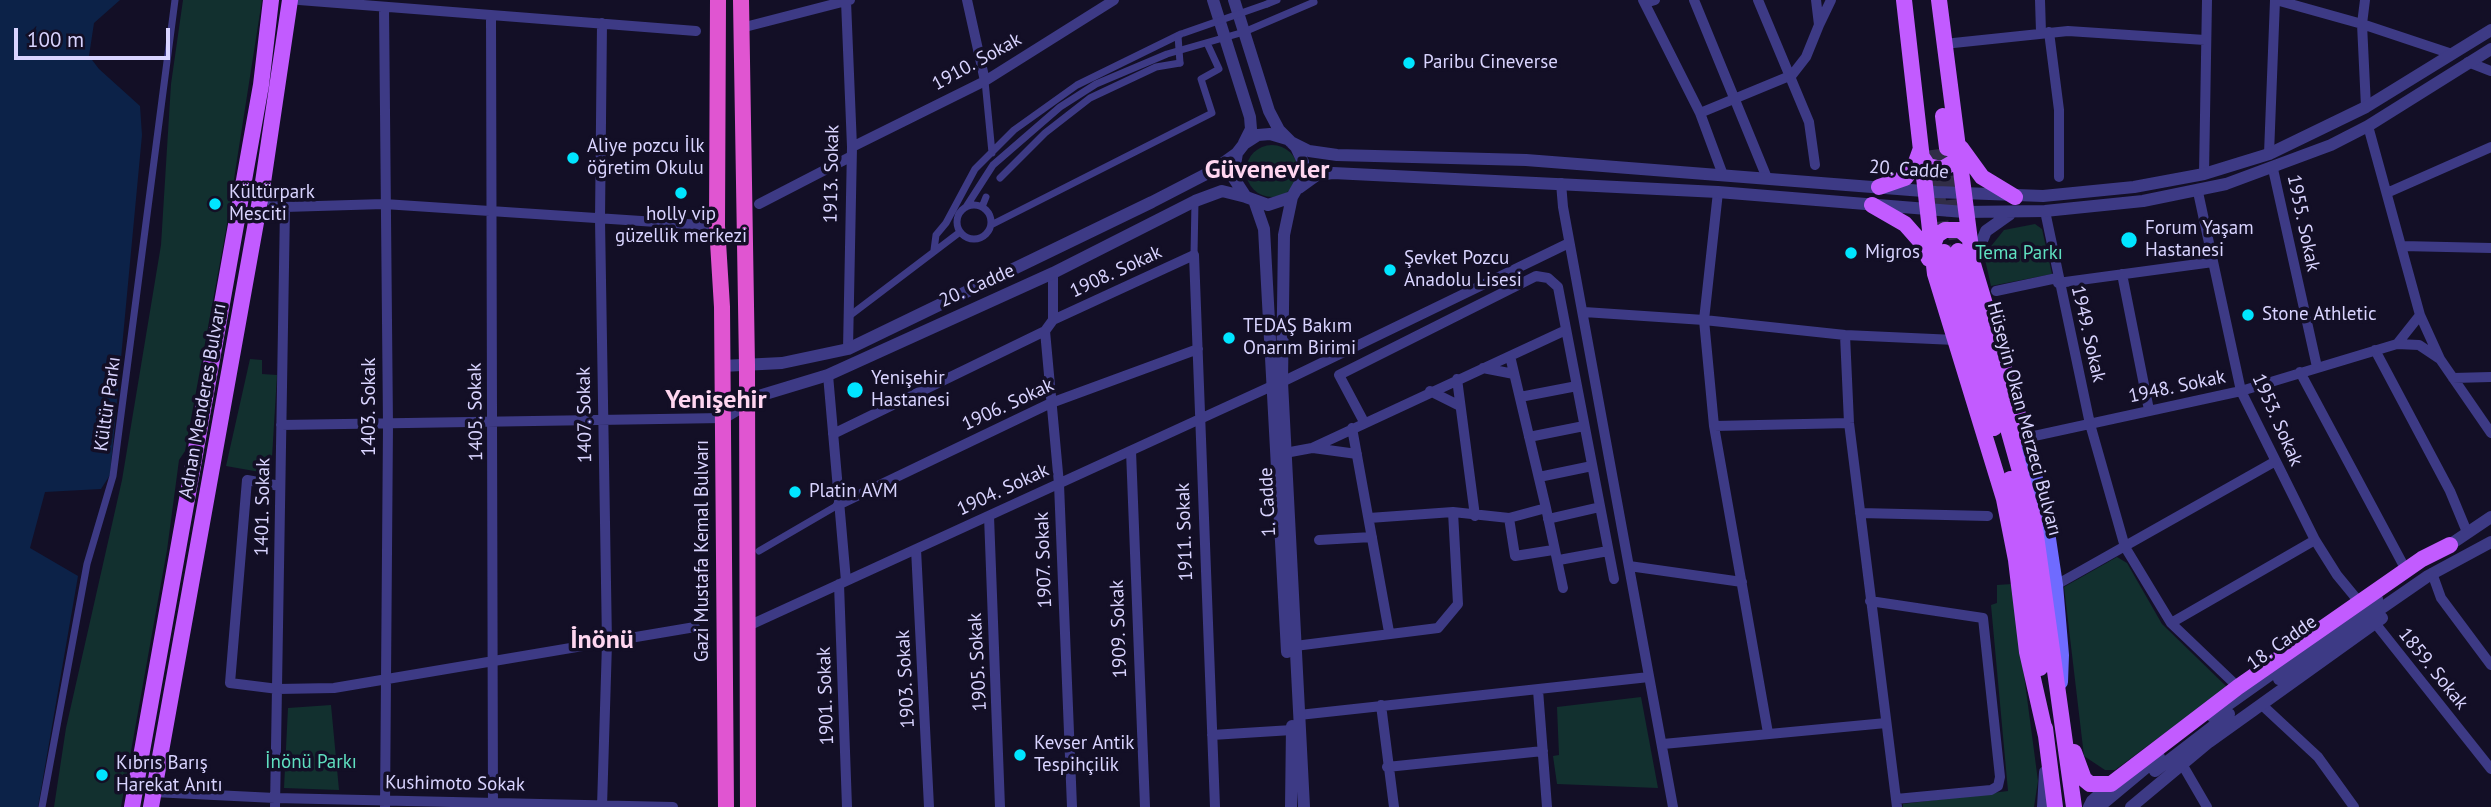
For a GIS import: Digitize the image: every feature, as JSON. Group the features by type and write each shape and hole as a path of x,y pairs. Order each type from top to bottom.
{"highway":[{"name":"Gazi Mustafa Kemal Bulvarı","path":"718,0 717,226 723,418 726,807"},
{"path":"741,0 747,365 748,807"}],"main road":[{"name":"Adnan Menderes Bulvarı","path":"132,807 261,85 271,0"},
{"name":"Adnan Menderes Bulvarı","path":"152,799 262,189 290,0"},
{"path":"1904,0 1939,147 1963,193 1973,264 2045,512 2063,654 2061,716 2084,779 2090,784 2111,784 2238,687 2406,570 2450,545"},
{"path":"1915,0 1939,147"},
{"path":"1928,0 1939,147"},
{"path":"1935,274 1944,250 1927,210 1925,191 1939,147 1944,44 1939,0"},
{"path":"1879,187 1892,185 1911,172 1919,158 1939,147 1964,153 1982,177 2016,204"},
{"path":"1872,205 1898,218 1913,232 1926,251 1935,274 2004,499 2027,652 2046,736"},
{"path":"1944,250 1934,239 1945,230 1955,229 1968,237"},
{"name":"Hüseyin Okan Merzeci Bulvarı","path":"1944,250 2034,521 2074,807"},
{"name":"Hüseyin Okan Merzeci Bulvarı","path":"1944,250 2017,504 2028,567 2055,807"}],"street":[{"name":"Kültür Parkı","path":"42,807 87,564 113,476 175,0"},
{"path":"299,0 696,31"},
{"path":"967,0 985,81 993,165"},
{"name":"1910. Sokak","path":"759,204 985,81 1114,0"},
{"path":"1213,0 1223,39 1250,117 1251,129 1240,148 1233,177 1250,200 1280,203 1295,192 1303,162 1269,111 1234,0"},
{"path":"934,250 936,235 946,223 975,169 1014,130 1077,85 1181,34 1277,0"},
{"path":"1694,0 1767,178"},
{"path":"1758,0 1792,75 1809,122 1815,165"},
{"path":"1816,0 1819,25"},
{"path":"1700,114 1792,75 1806,57 1831,0"},
{"path":"2040,0 2059,110 2059,177"},
{"path":"2204,174 2207,0"},
{"path":"2269,154 2276,0 2362,24 2452,54"},
{"path":"2365,0 2362,24 2365,107"},
{"path":"741,28 848,1"},
{"name":"1913. Sokak","path":"848,1 851,152 848,349"},
{"path":"1648,1 1700,114 1723,174"},
{"path":"960,232 958,220 993,165 1060,107 1096,84 1137,65 1244,32 1314,2"},
{"name":"1403. Sokak","path":"384,7 388,425 385,803"},
{"name":"1405. Sokak","path":"491,16 495,663 493,805"},
{"name":"1407. Sokak","path":"602,23 600,220 607,643 603,806"},
{"name":"20. Cadde","path":"1295,192 1317,175 1333,173 1717,192 1964,212 2204,174 2269,154 2365,107 2491,30"},
{"path":"1944,44 2045,32 2205,40"},
{"path":"1000,178 1045,132 1090,98 1156,67 1180,63 1181,34"},
{"path":"991,225 1212,113 1201,79 1219,69 1208,43"},
{"name":"20. Cadde","path":"1289,141 1309,151 1337,155 1526,160 1963,193 2045,211 2198,192 2273,169 2368,125 2491,48"},
{"path":"2468,62 2491,71"},
{"path":"2368,125 2389,192 2420,315 2440,359 2491,433"},
{"path":"1240,148 1258,135 1270,134 1289,141"},
{"path":"2389,192 2491,147"},
{"name":"20. Cadde","path":"722,366 782,363 848,349 1212,171 1240,148"},
{"name":"1955. Sokak","path":"2273,169 2317,367"},
{"path":"1561,183 1569,243 1584,312 1673,807"},
{"path":"262,189 271,201 285,207 384,204 717,226"},
{"name":"20. Cadde","path":"723,418 746,403 828,375 1053,273 1195,201 1222,191 1250,200"},
{"name":"1. Cadde","path":"1292,807 1292,730 1277,384 1284,236 1295,192"},
{"path":"1717,192 1704,320 1714,425 1768,733"},
{"name":"1953. Sokak","path":"2198,192 2241,391 2315,540 2337,575 2360,603"},
{"path":"982,207 986,197"},
{"name":"1. Cadde","path":"1250,200 1264,229 1285,453 1304,807"},
{"path":"1194,256 1195,201"},
{"path":"1973,264 1986,231 2016,204"},
{"name":"1401. Sokak","path":"275,803 285,207"},
{"path":"960,232 975,239 986,235 991,225 990,215 982,207 966,207"},
{"name":"1949. Sokak","path":"2045,211 2090,424 2125,547 2171,623 2238,687"},
{"path":"848,317 960,232"},
{"name":"1904. Sokak","path":"748,626 1277,384 1569,243"},
{"path":"2402,246 2491,248"},
{"name":"1908. Sokak","path":"1053,320 1194,256"},
{"name":"1911. Sokak","path":"1194,256 1215,807"},
{"path":"1996,290 2213,262"},
{"path":"833,434 1045,331 1053,320 1053,273"},
{"path":"2122,274 2149,410"},
{"path":"1364,422 1339,374 1536,276 1548,278 1558,288 1614,579"},
{"path":"1584,312 1704,320 1845,335 1955,340"},
{"path":"2396,344 2420,315"},
{"path":"1285,453 1312,448 1566,330"},
{"name":"1907. Sokak","path":"1045,331 1059,484 1072,807"},
{"path":"1845,335 1849,424 1870,601 1897,803 1991,790 1998,786 2000,777 1983,618 1870,601"},
{"path":"2396,344 2419,345 2440,359"},
{"name":"1948. Sokak","path":"2025,438 2241,391 2396,344"},
{"name":"1906. Sokak","path":"838,505 1051,403 1198,349"},
{"path":"2375,350 2450,491 2467,532"},
{"path":"1510,356 1547,513 1553,550 1559,560 1563,588"},
{"path":"1483,368 1514,374"},
{"path":"2300,372 2406,570"},
{"name":"1901. Sokak","path":"828,375 842,583 846,807"},
{"path":"2454,378 2491,377"},
{"path":"1457,379 1458,405 1475,516"},
{"path":"1520,397 1577,386"},
{"path":"1430,391 1458,405"},
{"path":"281,425 723,418"},
{"path":"1714,425 1849,424"},
{"path":"1529,437 1584,426"},
{"path":"1352,428 1389,632"},
{"path":"1312,448 1357,454"},
{"name":"1909. Sokak","path":"1132,451 1145,807"},
{"path":"2056,585 2274,461"},
{"path":"1539,477 1592,466"},
{"path":"280,486 247,480 230,683 278,689 334,688 495,663 695,627"},
{"path":"759,551 838,505"},
{"path":"1369,518 1453,512 1509,518 1600,507"},
{"path":"1295,646 1389,632 1438,628 1458,604 1453,512"},
{"path":"1860,513 1988,516"},
{"name":"1905. Sokak","path":"989,516 1000,807"},
{"name":"18. Cadde","path":"2100,807 2217,712 2491,517"},
{"path":"1509,518 1515,555 1553,550"},
{"path":"1320,540 1372,537"},
{"path":"2171,623 2315,540"},
{"name":"18. Cadde","path":"2100,807 2430,574 2491,542"},
{"name":"1903. Sokak","path":"916,549 929,807"},
{"path":"1559,560 1608,551"},
{"path":"1629,566 1742,582"},
{"path":"2131,807 2182,764 2375,624 2425,584 2430,574"},
{"path":"2430,574 2441,598 2491,665"},
{"name":"1859. Sokak","path":"2375,624 2490,767"},
{"path":"1299,715 1649,677"},
{"path":"1538,690 1547,807"},
{"path":"1381,705 1394,807"},
{"path":"2262,705 2318,757 2354,807"},
{"path":"1662,744 1886,723"},
{"path":"1212,735 1292,730"},
{"path":"1387,767 1544,751"},
{"path":"2043,807 2049,755"},
{"path":"2182,764 2207,807"},
{"path":"2100,807 2092,801 2111,784"},
{"name":"Kushimoto Sokak","path":"152,799 275,803 673,807"}],"green space":[{"path":"183,0 262,0 226,230 185,451 179,460 167,550 121,807 54,807 66,728 122,480 161,245 171,84"},
{"path":"1272,145 1291,152 1298,171 1291,190 1272,197 1253,190 1246,171 1253,152"},
{"name":"Tema Parkı","path":"2035,224 2042,229 2052,274 1991,286 1984,255 2004,230"},
{"path":"250,359 262,360 262,374 277,375 271,474 226,466"},
{"path":"2117,557 2127,563 2162,624 2227,687 2115,770 2105,770 2084,756 2064,587"},
{"path":"2012,584 2038,781 2034,807 1903,807 1903,804 2008,791 1991,605 1997,603 1997,585"},
{"path":"1641,697 1658,788 1557,784 1553,756 1559,755 1557,707"},
{"name":"İnönü Parkı","path":"331,705 339,790 284,788 288,708"}],"water":[{"path":"0,0 120,0 94,23 89,56 99,69 140,106 142,135 110,475 101,489 45,492 30,548 78,576 38,807 0,807"}],"tunnel":[{"path":"1932,150 1944,252"},
{"path":"1947,152 1958,251"}],"place":[{"name":"Paribu Cineverse","path":"1409,63"},
{"name":"Aliye pozcu İlk öğretim Okulu","path":"573,158"},
{"name":"holly vip güzellik merkezi","path":"681,193"},
{"name":"Kültürpark Mesciti","path":"215,204"},
{"name":"Forum Yaşam Hastanesi","path":"2129,240"},
{"name":"Migros","path":"1851,253"},
{"name":"Şevket Pozcu Anadolu Lisesi","path":"1390,270"},
{"name":"Stone Athletic","path":"2248,315"},
{"name":"TEDAŞ Bakım Onarım Birimi","path":"1229,338"},
{"name":"Yenişehir Hastanesi","path":"855,390"},
{"name":"Platin AVM","path":"795,492"},
{"name":"Kevser Antik Tespihçilik","path":"1020,755"},
{"name":"Kıbrıs Barış Harekat Anıtı","path":"102,775"}],"district":[{"name":"Güvenevler","path":"1267,171"},
{"name":"Yenişehir","path":"716,401"},
{"name":"İnönü","path":"602,641"}]}
